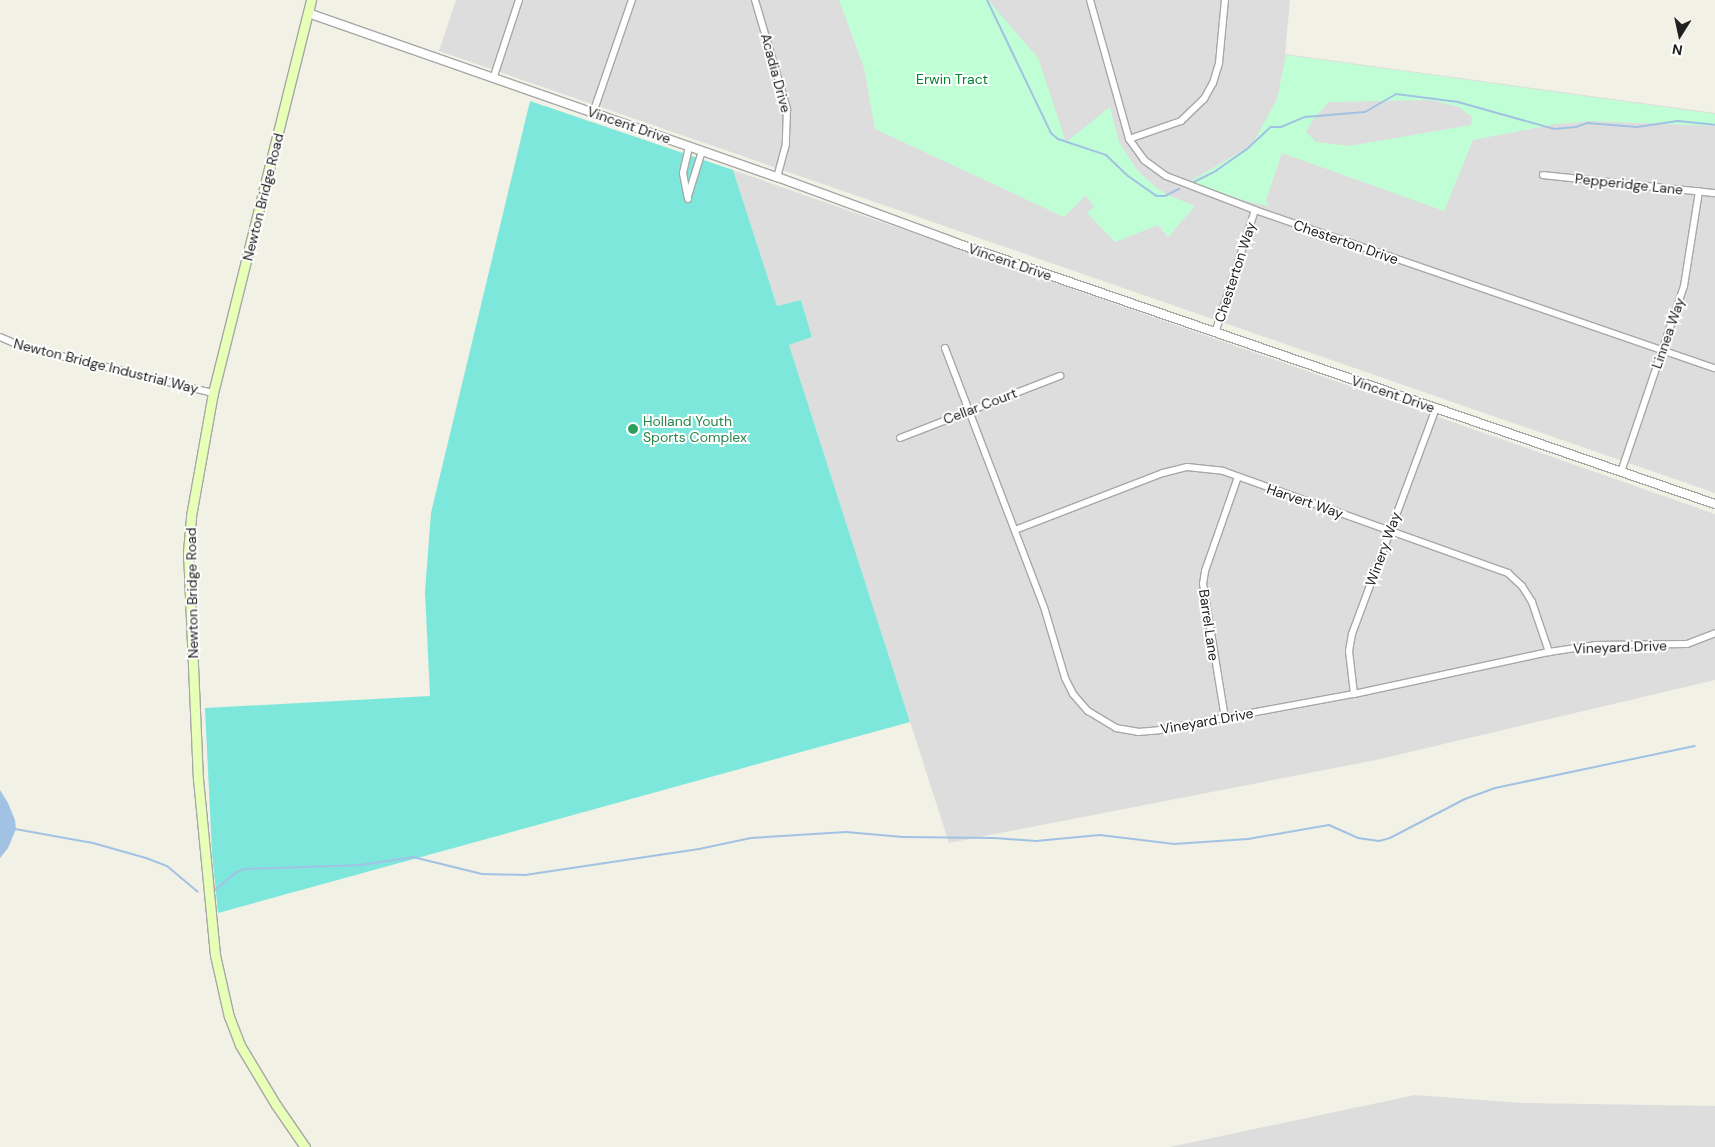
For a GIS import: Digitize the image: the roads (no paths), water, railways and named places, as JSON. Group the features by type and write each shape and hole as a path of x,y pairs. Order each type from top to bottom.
{"main road":[{"name":"Newton Bridge Road","path":"306,1147 276,1105 240,1045 229,1017 214,955 198,780 188,552 191,516 213,393 311,0"}],"street":[{"path":"494,76 519,0"},
{"path":"593,113 632,0"},
{"name":"Acadia Drive","path":"755,0 787,109 786,144 777,177"},
{"name":"Chesterton Drive","path":"1090,0 1129,139 1144,160 1166,176 1255,210 1715,368"},
{"path":"1129,139 1181,121 1204,99 1213,83 1219,63 1225,0"},
{"name":"Vincent Drive","path":"308,13 494,76 956,243 1715,504"},
{"path":"689,146 684,173 688,200 702,151"},
{"name":"Pepperidge Lane","path":"1543,175 1715,193"},
{"name":"Linnea Way","path":"1621,472 1684,286 1699,191"},
{"name":"Chesterton Way","path":"1215,333 1255,210"},
{"name":"Newton Bridge Industrial Way","path":"0,337 24,347 213,393"},
{"name":"Vineyard Drive","path":"945,348 1052,632 1064,678 1073,694 1088,711 1116,728 1138,732 1354,694 1549,652 1596,645 1687,644 1715,633"},
{"name":"Cellar Court","path":"900,438 1060,376"},
{"name":"Winery Way","path":"1354,694 1349,651 1352,634 1389,530 1436,408"},
{"name":"Harvert Way","path":"1015,530 1163,473 1187,467 1204,468 1238,477 1508,574 1522,586 1532,602 1549,652"},
{"name":"Barrel Lane","path":"1224,718 1203,584 1205,571 1238,477"}],"waterway":[{"path":"987,0 1051,133 1058,139 1106,155 1128,176 1157,196 1165,196 1179,189"},
{"path":"1192,183 1217,170 1246,150 1271,127 1281,127 1305,117 1365,112 1396,94 1458,102 1554,129 1576,127 1587,123 1637,127 1678,121 1715,125"},
{"path":"215,890 235,873 244,869 361,865 413,857 482,874 525,875 699,849 751,838 846,832 903,837 994,838 1036,841 1100,835 1174,844 1248,839 1329,825 1358,838 1379,841 1390,838 1465,799 1495,788 1695,746"},
{"path":"15,829 93,843 146,858 167,866 198,892"}],"place":[{"name":"Holland Youth Sports Complex","path":"633,429"}],"park label":[{"name":"Erwin Tract","path":"952,79"}]}
